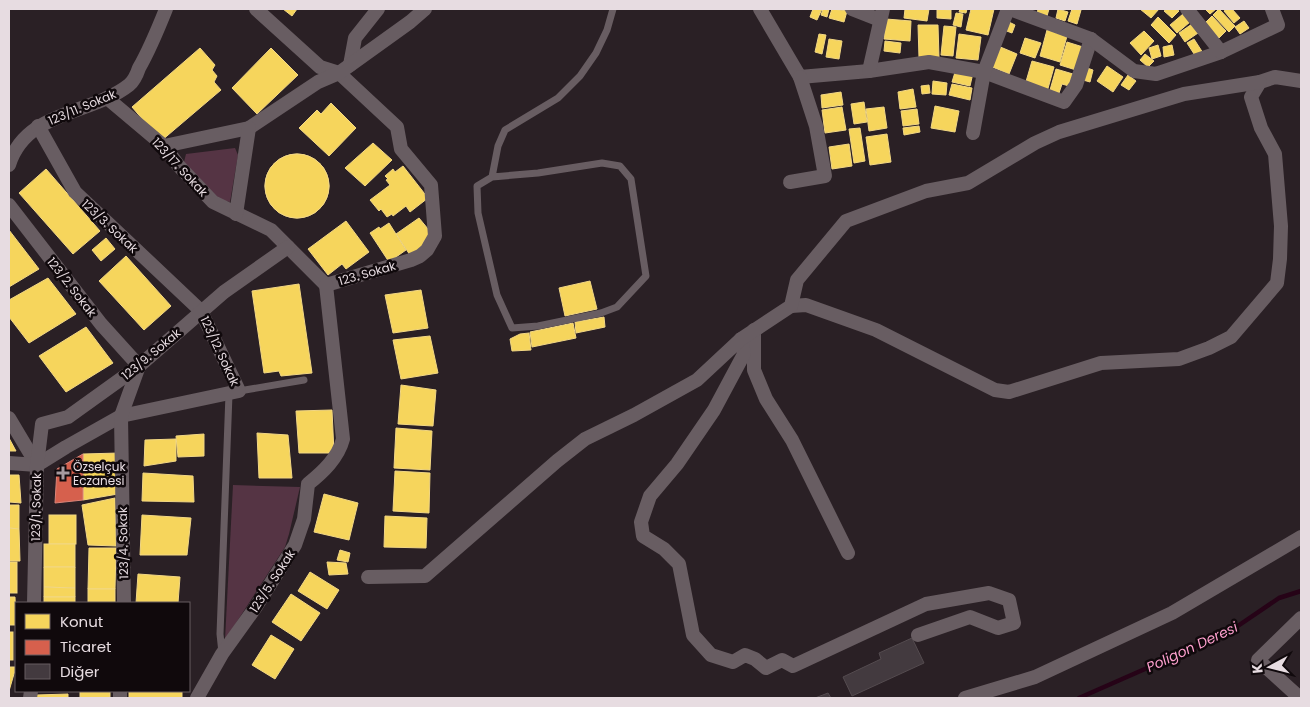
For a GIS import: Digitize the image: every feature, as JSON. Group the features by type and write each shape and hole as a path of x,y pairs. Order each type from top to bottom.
{"street":[{"name":"123/11. Sokak","path":"38,126 85,105 107,98 131,83 151,48 166,9"},
{"path":"256,9 320,67 345,69"},
{"path":"345,69 355,38 378,9"},
{"path":"164,146 249,128 318,82 345,69 426,9"},
{"path":"760,9 800,78 816,126 825,176 790,182"},
{"path":"852,9 881,14 869,72"},
{"path":"973,133 984,72 1009,9 1091,39 1134,71 1156,74 1221,52 1278,24 1272,9"},
{"path":"1187,9 1221,52"},
{"path":"800,78 869,72 929,62 984,72 1064,102 1076,85 1091,39"},
{"name":"123. Sokak","path":"337,374 326,284 411,260 427,250 435,236 431,185 401,149 397,127 345,69"},
{"path":"791,306 798,280 846,221 926,191 968,182 1034,143 1059,132 1184,94 1260,82 1275,77 1293,78 1301,81"},
{"path":"368,577 425,576 585,439 634,416 697,380 741,338 791,306 806,305 876,330 995,390 1010,392 1101,363 1179,359 1209,348 1231,337 1277,283 1280,259 1281,226 1275,154 1261,128 1251,97 1260,82"},
{"name":"123/17. Sokak","path":"107,98 164,146 178,165 213,202 271,230 326,284"},
{"path":"9,165 12,155 25,137 38,126"},
{"name":"123/3. Sokak","path":"38,126 74,192 201,311"},
{"path":"236,214 249,128"},
{"name":"123/2. Sokak","path":"9,205 101,324 139,366"},
{"name":"123/9. Sokak","path":"37,465 42,424 68,417 139,366 224,292 288,248"},
{"name":"123/12. Sokak","path":"201,311 234,393"},
{"path":"754,330 754,370 766,399 792,440 848,553"},
{"path":"741,338 744,354 723,394 677,464 650,496 641,522 643,536 664,549 678,564 693,635 711,655 732,662 745,655 755,659 766,668 782,660 792,666 926,604 989,593 1009,600 1014,623 998,628 970,617 918,635"},
{"name":"123/4. Sokak","path":"124,602 121,416 139,366"},
{"name":"123/5. Sokak","path":"197,698 222,654 255,608 295,544 304,519 308,484 323,472 340,450 343,439 337,374"},
{"path":"9,463 37,465 121,416 234,393"},
{"name":"123/1. Sokak","path":"9,418 37,465 34,602"},
{"path":"965,698 1035,677 1172,613 1301,537"},
{"path":"1300,698 1258,660 1301,618"}],"lane":[{"path":"492,177 538,173 602,163 620,166 631,179 646,276 617,307 601,313 538,326 512,328 498,295 478,214 477,186 492,177 498,146 505,130 558,98 580,76 596,53 607,30 613,9"},
{"path":"222,654 220,634 234,393 304,380"}],"shaded area":[{"path":"235,148 238,155 230,202 220,200 184,162 186,154"},
{"path":"233,485 300,487 285,547 225,640"}],"building: Konut":[{"path":"283,9 297,9 292,16"},
{"path":"813,9 822,9 817,20 810,17"},
{"path":"823,9 829,9 827,17 821,15"},
{"path":"832,9 847,11 844,22 829,18"},
{"path":"905,9 929,9 927,21 904,18"},
{"path":"937,9 951,10 951,19 937,18"},
{"path":"960,9 967,9 966,13 959,12"},
{"path":"971,9 994,9 988,35 966,30"},
{"path":"1038,9 1049,9 1047,16 1037,14"},
{"path":"1058,9 1068,12 1065,21 1056,18"},
{"path":"1072,9 1081,10 1077,24 1068,21"},
{"path":"1140,9 1159,9 1151,18"},
{"path":"1167,9 1179,11 1172,18 1164,11"},
{"path":"1205,9 1216,9 1210,14"},
{"path":"1219,9 1235,26 1229,32 1213,15"},
{"path":"1232,9 1240,18 1234,23 1224,11"},
{"path":"956,13 963,14 961,27 953,25"},
{"path":"1183,14 1190,22 1177,33 1170,25"},
{"path":"1212,16 1226,31 1219,38 1205,23"},
{"path":"1158,17 1176,35 1169,43 1151,25"},
{"path":"886,19 911,21 910,41 884,39"},
{"path":"1007,21 1015,25 1012,33 1004,30"},
{"path":"1244,21 1249,28 1240,34 1235,27"},
{"path":"1192,24 1198,33 1185,42 1179,33"},
{"path":"918,25 938,25 939,58 919,58"},
{"path":"944,26 956,27 953,56 941,55"},
{"path":"1047,30 1067,36 1060,62 1040,56"},
{"path":"1144,31 1154,41 1141,55 1130,43"},
{"path":"819,34 826,35 822,54 815,52"},
{"path":"959,34 981,37 978,60 956,58"},
{"path":"1025,38 1041,43 1035,58 1020,53"},
{"path":"829,39 842,41 839,59 826,57"},
{"path":"1194,39 1203,53 1196,57 1187,43"},
{"path":"885,41 901,43 900,53 884,51"},
{"path":"1067,42 1083,47 1076,70 1060,65"},
{"path":"1158,45 1161,56 1152,59 1149,48"},
{"path":"1172,45 1174,55 1164,57 1163,47"},
{"path":"998,46 1017,54 1009,74 990,66"},
{"path":"200,48 215,65 212,70 217,76 214,82 221,90 161,141 132,107"},
{"path":"271,48 298,75 257,114 232,88"},
{"path":"1145,54 1154,61 1148,67 1140,60"},
{"path":"1032,61 1054,67 1047,92 1025,85"},
{"path":"1107,66 1123,77 1113,92 1097,81"},
{"path":"1087,68 1093,70 1090,82 1083,80"},
{"path":"956,69 973,73 970,86 952,82"},
{"path":"1056,69 1073,74 1069,86 1062,84 1059,93 1050,90"},
{"path":"1128,75 1136,81 1129,90 1121,85"},
{"path":"933,81 947,83 946,95 932,94"},
{"path":"952,84 972,88 970,100 949,95"},
{"path":"929,85 930,93 922,94 921,86"},
{"path":"913,89 916,107 900,109 898,92"},
{"path":"841,92 843,105 822,108 821,95"},
{"path":"864,102 867,122 854,124 851,104"},
{"path":"331,103 356,128 329,156 299,128 317,110 321,114"},
{"path":"935,106 959,111 955,132 931,128"},
{"path":"842,107 846,130 825,133 822,110"},
{"path":"884,107 887,128 869,131 866,109"},
{"path":"917,109 919,124 903,126 901,111"},
{"path":"919,126 920,132 904,135 903,128"},
{"path":"860,128 865,161 854,163 849,129"},
{"path":"887,134 891,162 870,165 866,137"},
{"path":"373,143 392,160 365,186 345,168"},
{"path":"849,144 852,166 832,169 829,147"},
{"path":"291,154 303,154 320,163 327,174 329,186 327,198 320,209 303,218 291,218 279,213 270,204 265,192 265,180 270,168 279,159"},
{"path":"291,154 303,154 320,163 327,174 329,186 327,198 320,209 303,218 291,218 279,213 270,204 265,192 265,180 270,168 279,159"},
{"path":"403,166 428,198 410,212 406,206 393,216 392,214 387,217 370,200 390,185 385,176 393,169 395,172"},
{"path":"46,169 100,231 73,254 19,193"},
{"path":"419,218 433,235 423,242 425,245 410,255 396,234"},
{"path":"346,221 369,252 346,269 342,264 328,275 308,249"},
{"path":"389,223 406,250 389,262 370,233"},
{"path":"9,230 39,269 9,287"},
{"path":"106,238 115,249 101,261 92,250"},
{"path":"126,256 171,306 144,330 99,281"},
{"path":"48,278 76,314 29,343 9,317 9,300"},
{"path":"590,281 597,309 565,316 559,288"},
{"path":"299,284 312,373 281,376 279,371 264,373 252,291"},
{"path":"421,290 428,328 393,333 385,295"},
{"path":"604,317 605,327 576,333 575,322"},
{"path":"573,323 576,338 532,347 530,332"},
{"path":"86,327 113,363 66,392 39,356"},
{"path":"529,333 531,350 512,351 510,339 520,334"},
{"path":"430,336 438,373 401,379 393,340"},
{"path":"401,385 436,390 433,426 398,424"},
{"path":"332,410 334,453 299,453 296,411"},
{"path":"396,428 432,431 430,470 394,468"},
{"path":"257,433 288,435 292,478 259,478"},
{"path":"204,434 204,456 178,457 176,436"},
{"path":"9,438 16,451 9,451"},
{"path":"176,439 176,461 144,466 145,440"},
{"path":"119,453 118,494 83,500 83,454"},
{"path":"395,471 430,473 429,513 393,511"},
{"path":"143,473 193,476 194,502 142,501"},
{"path":"9,475 19,475 21,503 9,502"},
{"path":"324,494 358,503 349,540 314,532"},
{"path":"115,498 116,546 88,545 82,505"},
{"path":"9,505 19,505 19,529 9,528"},
{"path":"49,515 76,515 76,544 49,544"},
{"path":"142,515 191,518 187,555 140,555"},
{"path":"385,516 427,518 426,548 384,547"},
{"path":"9,528 19,529 20,561 9,561"},
{"path":"44,544 75,544 75,567 44,567"},
{"path":"89,548 116,548 115,589 88,589"},
{"path":"340,550 350,553 348,562 337,560"},
{"path":"9,562 17,562 17,593 9,593"},
{"path":"327,562 346,563 348,574 329,575"},
{"path":"44,567 75,567 75,588 44,587"},
{"path":"310,572 339,590 327,609 298,591"},
{"path":"138,574 180,577 178,602 136,602"},
{"path":"44,587 75,588 75,597 44,597"},
{"path":"88,589 115,589 115,602 88,602"},
{"path":"291,594 320,613 301,641 272,622"},
{"path":"9,597 15,597 15,625 9,625"},
{"path":"44,597 75,597 75,602 44,602"},
{"path":"9,632 13,632 13,660 9,660"},
{"path":"271,635 294,649 275,679 252,665"},
{"path":"9,667 15,667 15,670 9,691"},
{"path":"80,692 110,692 110,698 80,698"},
{"path":"129,692 182,692 182,698 129,698"},
{"path":"68,694 68,698 36,698 36,695"}],"building: Ticaret":[{"path":"83,454 83,500 55,503 57,469"}],"building: Diğer":[{"path":"912,638 924,663 852,696 843,677 881,659 879,653"},
{"path":"828,693 831,698 815,698"}],"waterway":[{"name":"Poligon Deresi","path":"1079,698 1229,632 1279,598 1301,591"}],"place":[{"name":"Özselçuk Eczanesi","path":"63,473"}]}
